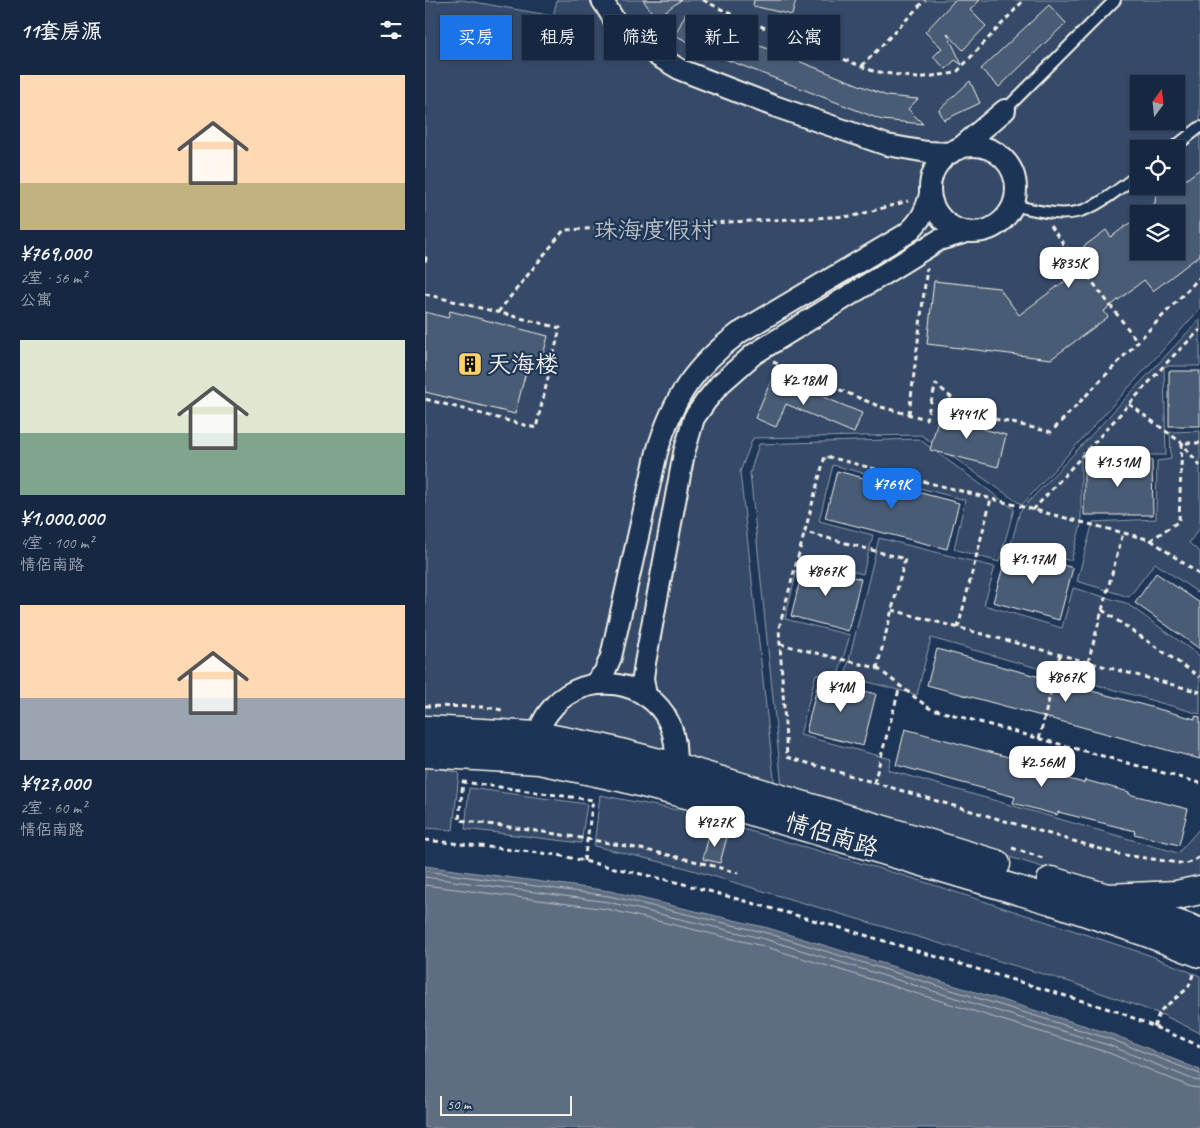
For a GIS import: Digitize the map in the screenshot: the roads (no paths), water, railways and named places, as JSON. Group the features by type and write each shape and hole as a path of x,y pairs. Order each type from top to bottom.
{"highway":[{"name":"情侣南路","path":"425,730 537,736 675,767 1107,898 1168,896 1200,890"},
{"name":"情侣南路","path":"425,753 539,760 620,777 747,810 1051,900 1146,932 1197,962"}],"street":[{"path":"602,0 618,26 659,57 681,70 775,106 887,145 927,152 955,151 970,147 991,150 1006,162 1015,178 1013,205 1009,213 995,226 939,240 930,245 754,354 719,384 695,418 689,435 645,663 643,678 646,696"},
{"path":"594,684 604,673 611,657 664,427 673,407 694,374 723,345 739,333 906,234 921,219 926,210 937,166 1005,110"},
{"path":"999,156 996,146 997,136 1005,110"},
{"path":"887,145 907,156 919,167 930,189 933,205 942,219 956,229 967,232"},
{"path":"537,736 549,712 558,702 575,691 594,684 608,683 621,685 634,689 646,696 665,715 675,740 675,767"},
{"path":"1107,898 1200,931"}],"lane":[{"path":"1005,110 1115,0"},
{"path":"1183,140 1200,127"},
{"path":"1013,205 1039,212 1077,213 1088,210 1103,201 1130,181"}],"water":[{"path":"425,866 610,891 768,928 1115,1035 1200,1070 1200,1128 425,1128"}],"place":[{"name":"天海楼","path":"470,364"}],"park label":[{"name":"珠海度假村","path":"654,230"}]}
